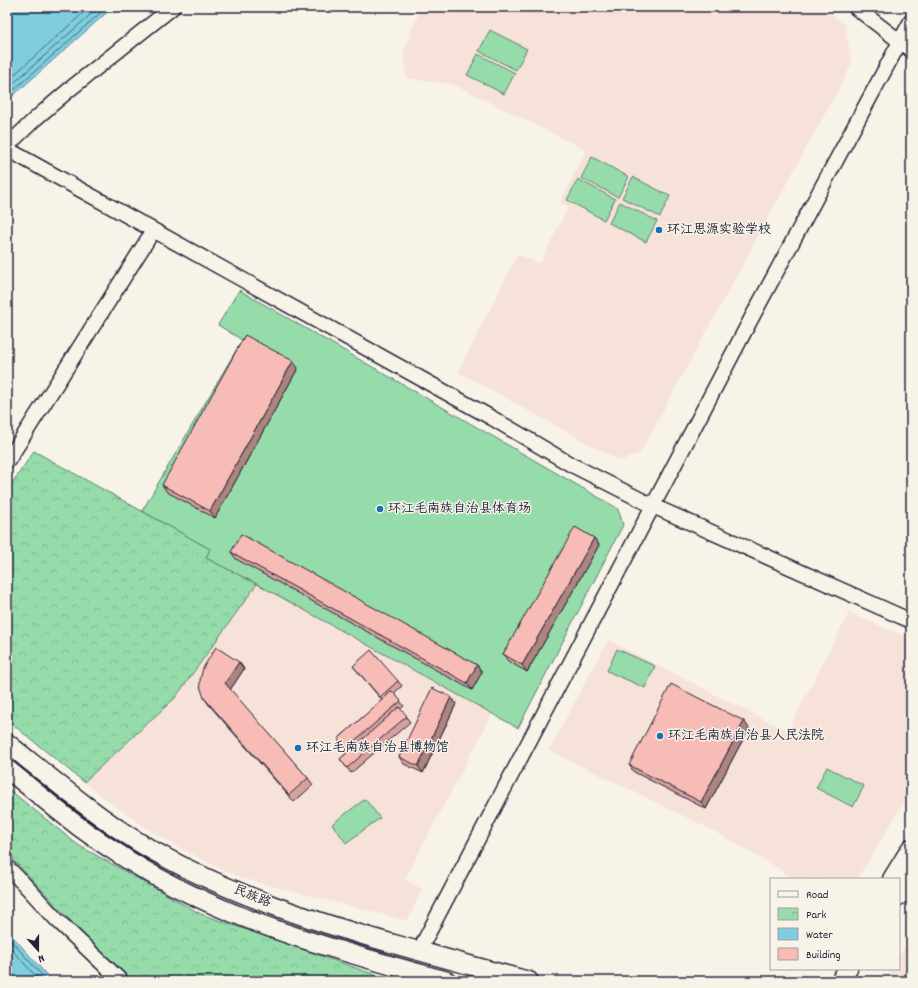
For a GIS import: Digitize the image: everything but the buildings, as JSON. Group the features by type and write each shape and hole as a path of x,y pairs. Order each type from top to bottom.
{"main road":[{"name":"民族路","path":"7,743 90,809 153,850 192,871 273,906 350,932 529,981"},
{"name":"民族路","path":"7,769 78,827 156,876 183,890 210,903 307,940 366,959 447,981"},
{"path":"893,878 911,848"},
{"path":"900,894 911,876"},
{"path":"840,981 847,970"}],"street":[{"path":"7,146 70,89 173,7"},
{"path":"855,7 906,46"},
{"path":"419,951 748,326 906,46 911,21"},
{"path":"7,150 492,418 570,464 653,506 911,621"},
{"path":"7,462 153,231"},
{"path":"7,867 56,918 121,981"}],"shaded area":[{"name":"环江思源实验学校","path":"421,7 822,7 845,25 852,64 640,453 620,461 458,372 518,254 540,264 568,207 560,203 586,150 453,84 406,78 404,49"},
{"name":"环江毛南族自治县博物馆","path":"257,584 492,714 405,879 422,889 408,921 245,879 225,871 159,836 108,801 84,782 175,698"},
{"path":"849,613 911,639 911,791 858,878 794,878 714,831 549,750 608,640 771,723 788,730"},
{"path":"911,936 911,981 885,981 891,970 900,970 900,955"}],"green space":[{"path":"490,30 527,49 516,70 479,51"},
{"path":"478,54 515,73 504,94 467,75"},
{"path":"592,157 629,177 618,197 581,178"},
{"path":"633,177 670,196 660,217 622,198"},
{"path":"578,179 615,199 604,220 567,200"},
{"path":"620,202 657,221 646,242 609,223"},
{"name":"环江毛南族自治县体育场","path":"239,290 617,508 623,525 518,728 257,584 206,558 210,549 142,511 242,340 218,325"},
{"path":"34,451 210,549 206,558 257,584 175,698 84,782 7,720 7,491"},
{"path":"617,649 655,666 645,688 607,671"},
{"path":"827,767 864,786 853,807 816,788"},
{"path":"7,788 78,845 201,914 393,981 133,981 87,938 7,853"},
{"path":"365,799 380,818 346,843 332,824"}],"water":[{"path":"7,7 113,7 7,101"},
{"path":"7,930 52,981 7,981"}],"place":[{"name":"环江思源实验学校","path":"659,230"},
{"name":"环江毛南族自治县体育场","path":"380,509"},
{"name":"环江毛南族自治县人民法院","path":"660,736"},
{"name":"环江毛南族自治县博物馆","path":"298,748"}]}
